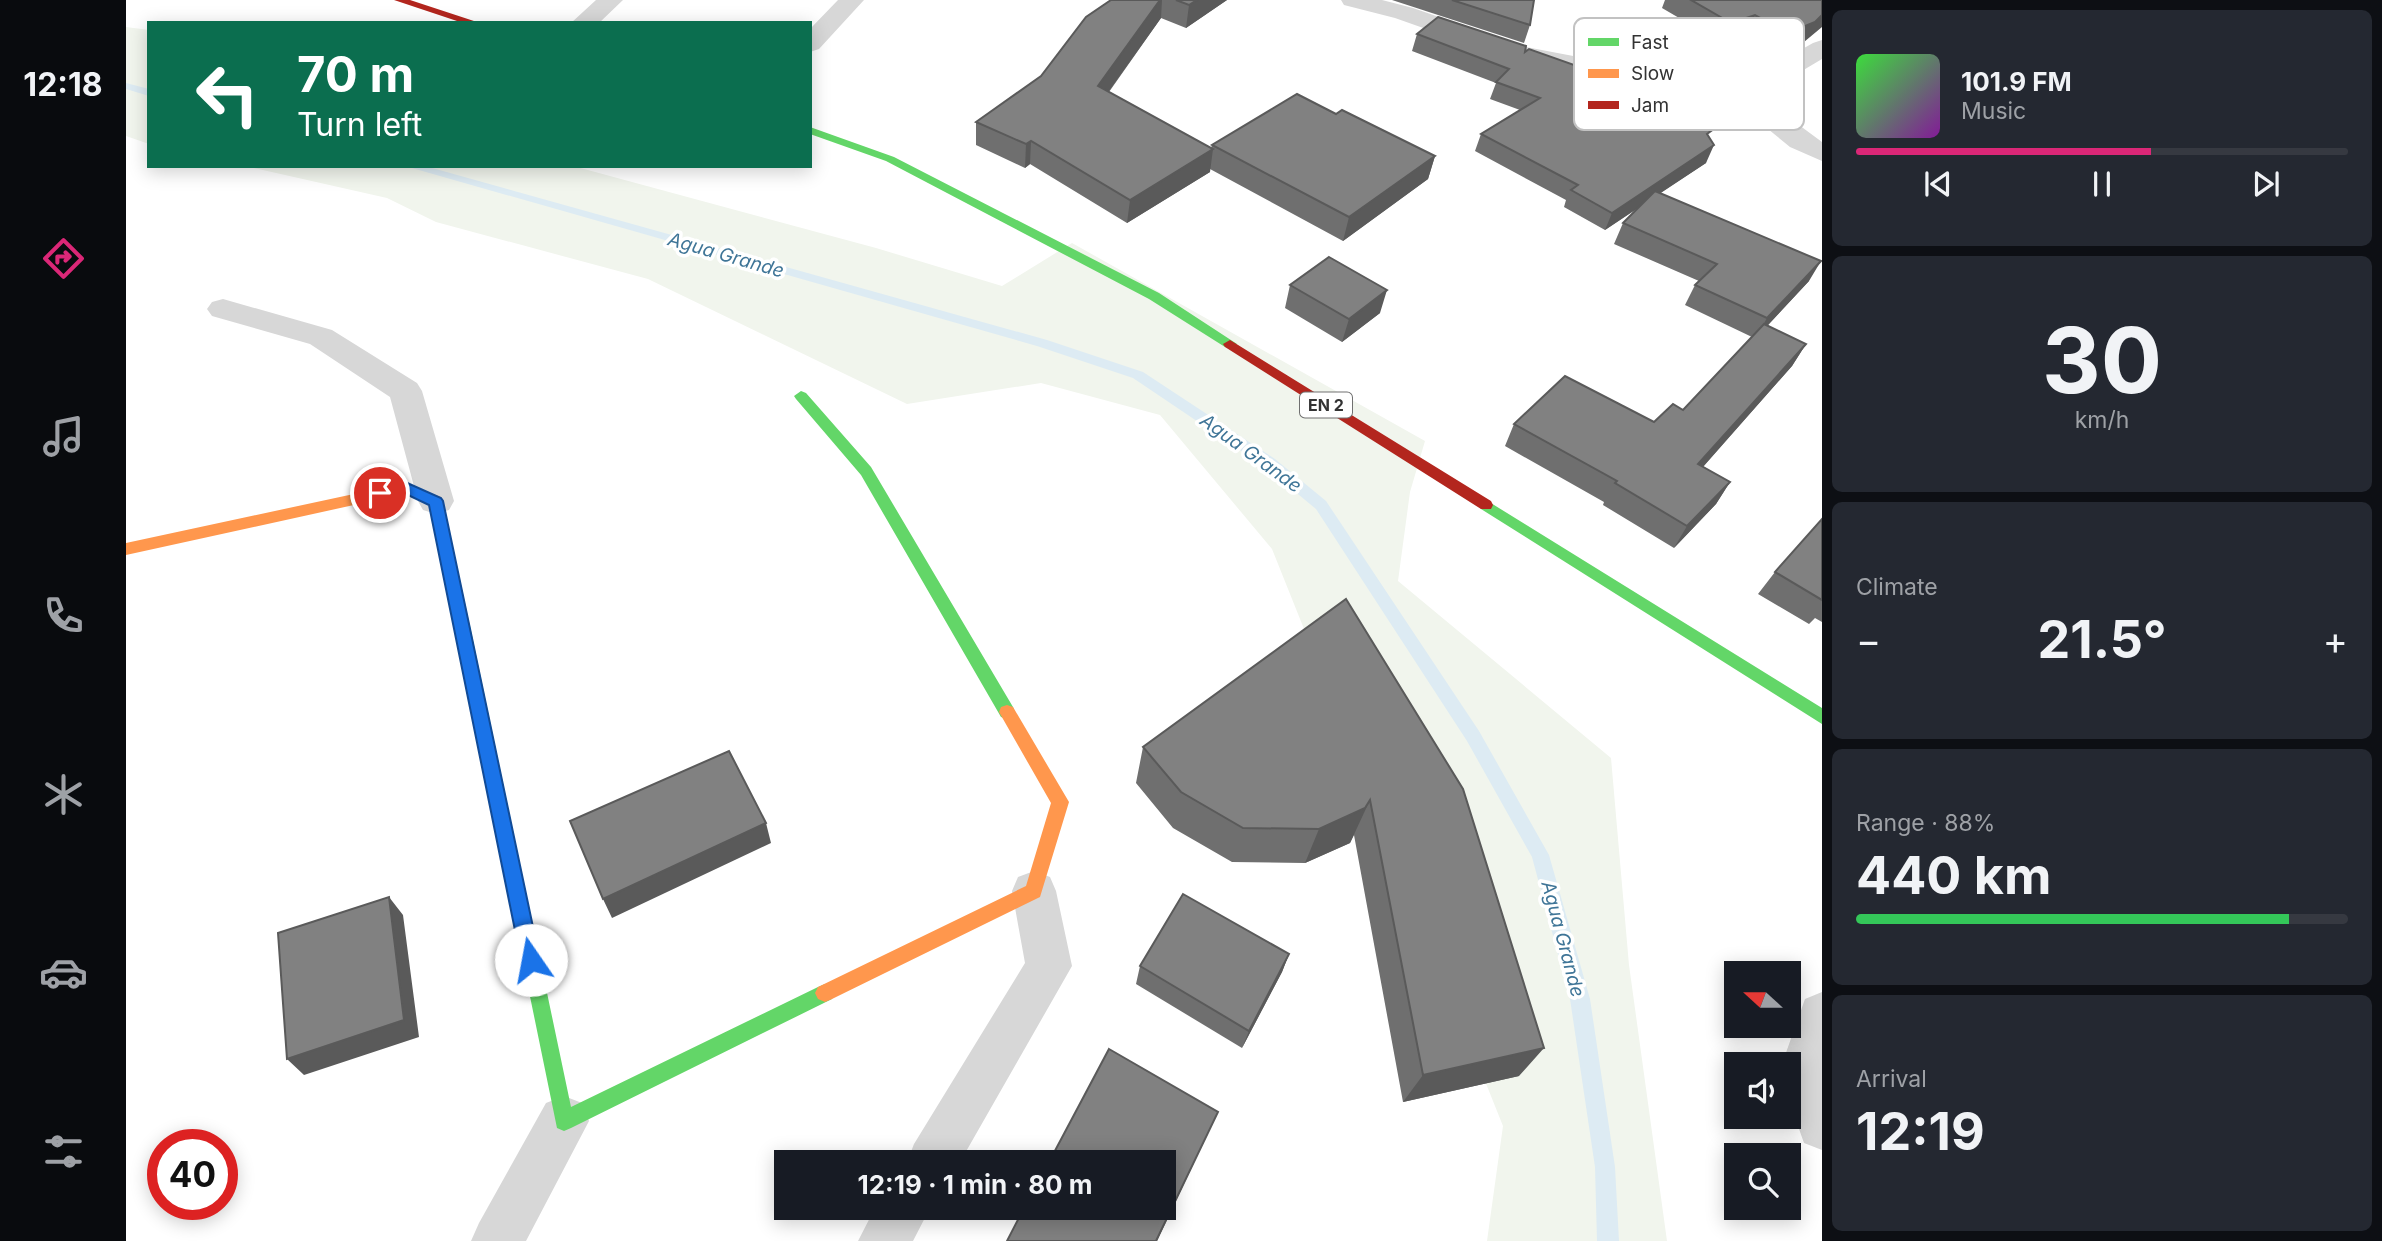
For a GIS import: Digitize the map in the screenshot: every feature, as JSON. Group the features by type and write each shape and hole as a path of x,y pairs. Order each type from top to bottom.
{"street":[{"path":"399,0 468,21"},
{"path":"585,21 611,0"},
{"path":"812,42 852,0"},
{"path":"1353,0 1404,13 1520,54 1574,64"},
{"path":"1804,58 1822,48"},
{"path":"1787,130 1822,153"},
{"name":"EN 2","path":"812,131 890,159 1154,296 1822,717"},
{"path":"223,309 321,337 405,391 436,501 564,1121"},
{"path":"801,396 866,471 1060,802 1034,891 1049,966 939,1150"},
{"path":"126,549 405,488 436,501"},
{"path":"497,1241 564,1121 1034,891"},
{"path":"1822,1015 1804,1071 1822,1125"},
{"path":"884,1241 897,1220"}],"shaded area":[{"path":"126,27 147,30 147,143 126,136"},
{"path":"254,168 580,168 876,248 1002,286 1072,243 1425,441 1410,492 1398,581 1611,758 1629,965 1667,1241 1487,1241 1503,1126 1272,549 1160,415 1041,383 907,404 648,279 436,222 387,198"}],"building":[{"path":"1111,0 1160,0 1098,86 1213,149 1130,200 1031,141 1026,144 976,122 1041,76 1086,17"},
{"path":"1176,0 1197,0 1189,5"},
{"path":"1452,0 1534,0 1530,25"},
{"path":"1691,0 1822,0 1822,15 1815,22 1804,26 1804,18 1760,18 1755,15 1746,18 1722,18"},
{"path":"1438,17 1526,46 1525,52 1529,49 1574,65 1574,130 1708,130 1711,131 1707,134 1714,145 1612,213 1571,190 1578,185 1481,134 1540,98 1496,82 1509,69 1417,34"},
{"path":"1297,94 1336,114 1342,110 1435,156 1349,217 1212,145"},
{"path":"1655,191 1821,261 1767,318 1695,285 1717,264 1623,223"},
{"path":"1329,257 1387,290 1349,319 1290,285"},
{"path":"1764,324 1806,344 1698,464 1730,482 1687,526 1615,483 1617,481 1514,424 1565,376 1654,422 1673,404 1683,410"},
{"path":"1822,519 1822,600 1775,572"},
{"path":"1346,599 1463,789 1544,1048 1423,1075 1370,800 1365,808 1319,829 1243,828 1181,792 1143,747"},
{"path":"729,751 766,823 603,899 570,821"},
{"path":"1183,894 1289,954 1249,1031 1140,966"},
{"path":"389,897 404,1020 287,1059 278,933"},
{"path":"1109,1049 1218,1112 1176,1199 1176,1150 1055,1150"},
{"path":"1018,1220 1166,1220 1156,1241 1007,1241"}],"waterway":[{"name":"Agua Grande","path":"126,86 147,92"},
{"name":"Agua Grande","path":"418,168 1042,343 1138,375 1270,463 1321,505 1473,736 1540,855 1580,999 1605,1167 1608,1241"}],"traffic: fast":[{"path":"812,131 890,159 1154,296 1230,344"},
{"path":"801,396 866,471 1007,712"},
{"path":"1486,505 1822,717"},
{"path":"462,626 564,1121 825,993"}],"traffic: slow":[{"path":"126,549 405,488 436,501 462,626"},
{"path":"825,993 1034,891 1060,802 1007,712"}],"traffic: jam":[{"path":"399,0 468,21"},
{"path":"1230,344 1486,505"}],"route":[{"path":"380,493 405,488 436,501 531,960"}]}
